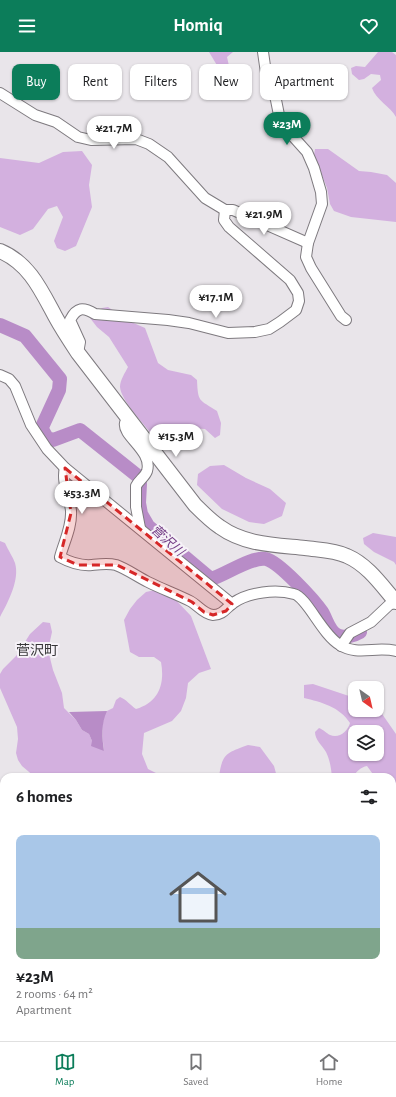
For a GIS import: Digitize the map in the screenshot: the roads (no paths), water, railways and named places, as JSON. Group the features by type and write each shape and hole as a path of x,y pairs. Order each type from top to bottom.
{"street":[{"path":"263,52 266,73 276,100 280,120 307,152 314,168 321,192 322,204 308,243 306,257 311,268 341,316 346,320"},
{"path":"0,93 35,115 56,122 78,137 91,140 136,139 149,144 168,157 205,198 226,210 233,210 308,243"},
{"path":"78,353 80,342 70,320 73,314 78,310 86,309 95,314 168,320 189,323 228,333 242,333 268,329 296,310 299,301 298,293 290,280 229,227 224,220 226,210"},
{"path":"0,251 7,254 22,265 33,276 78,353 195,505 220,528 242,539 255,542 329,551 348,556 369,571 396,602 389,605 371,622 345,640 332,641 303,600 297,595 287,592 262,593 240,599 232,604 226,611 213,615 204,612 192,602 149,583 117,565 104,563 78,565 60,557 70,522 70,503 63,474 65,468"},
{"path":"0,375 9,379 15,386 36,432 47,449 65,468 232,604"},
{"path":"128,418 125,424 126,429 145,455 148,463 147,470 136,490 136,507 140,528"},
{"path":"345,640 348,649 359,651 389,649 396,651"}],"waterway":[{"name":"菅沢川","path":"0,325 25,336 60,379 59,390 42,427 47,438 53,440 80,430 139,477 139,503 141,514 148,526 211,579 253,560 266,559 279,567 312,599 322,612 333,632 341,637 360,632"}],"district":[{"name":"菅沢町","path":"37,651"}]}
